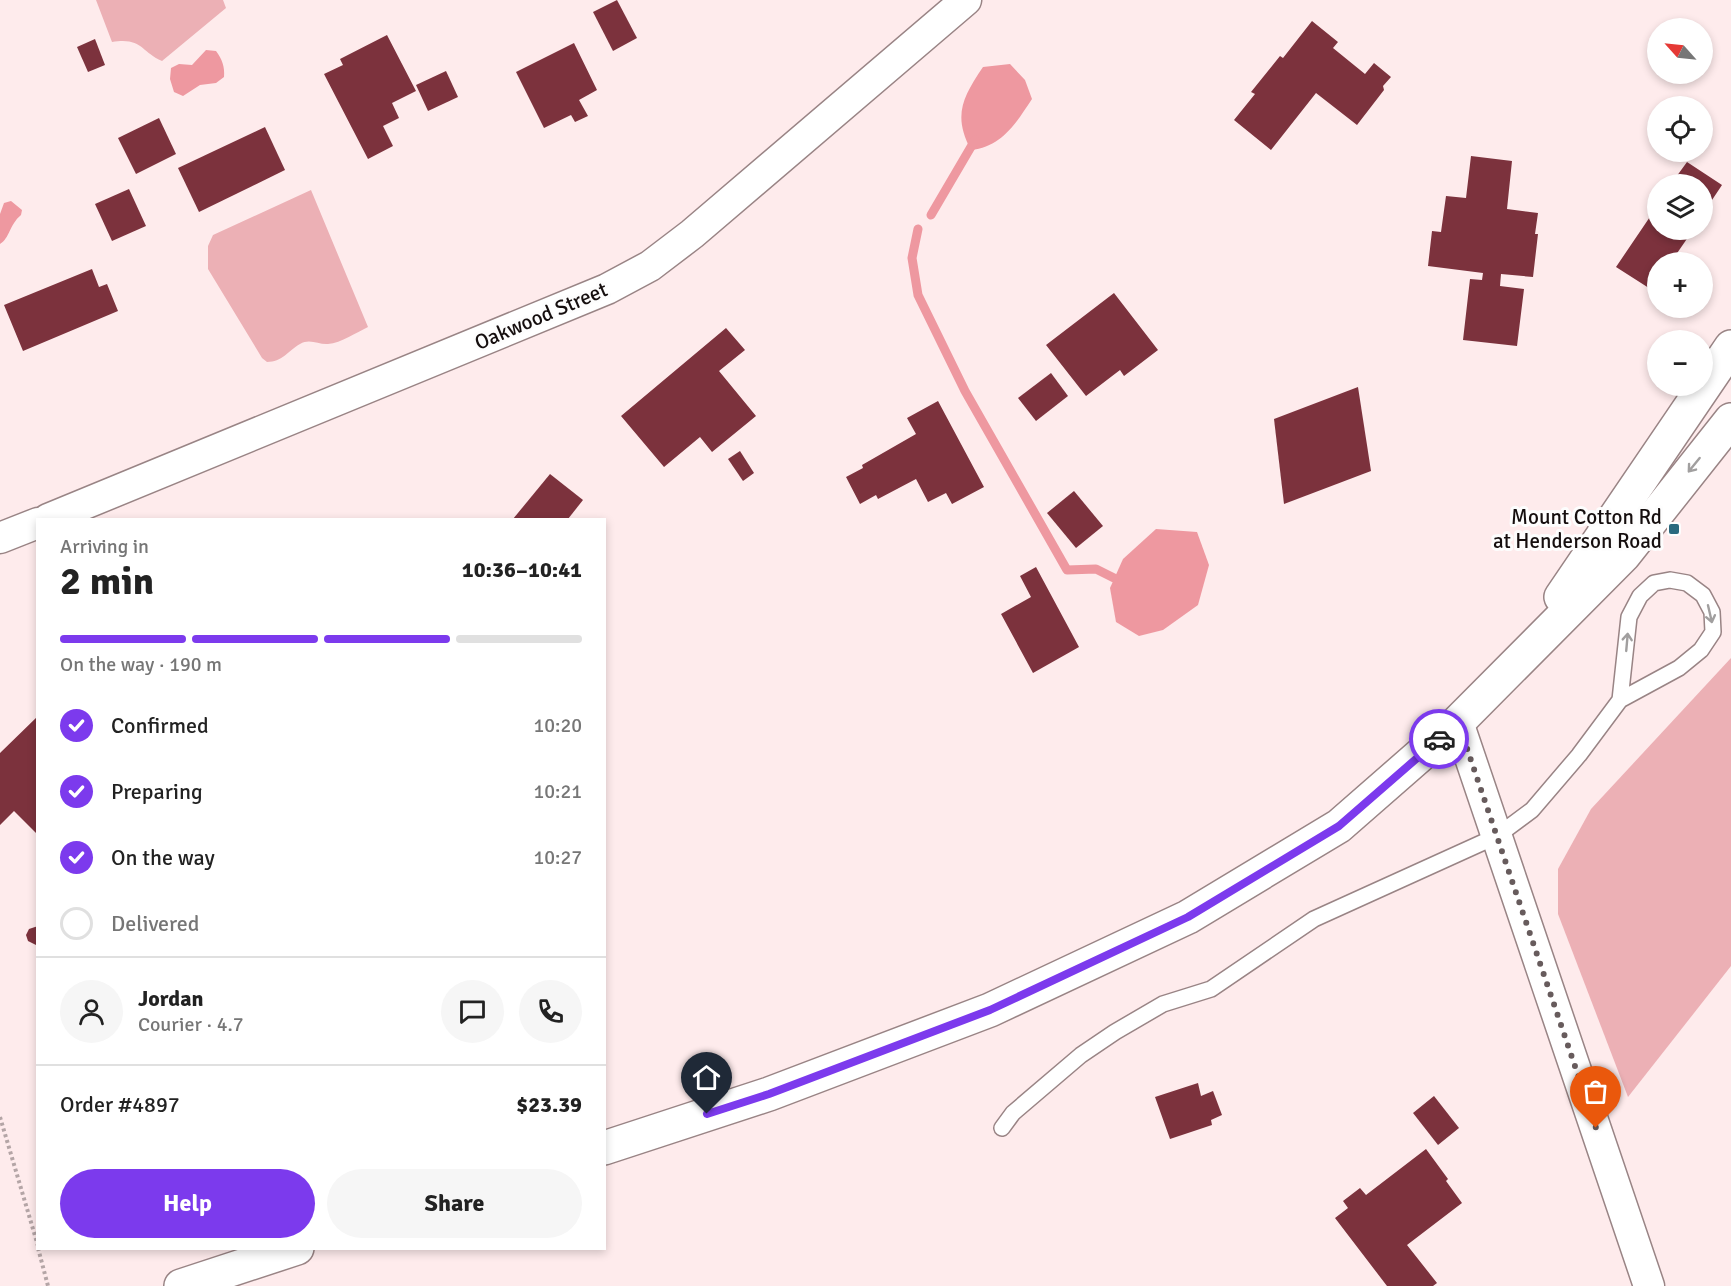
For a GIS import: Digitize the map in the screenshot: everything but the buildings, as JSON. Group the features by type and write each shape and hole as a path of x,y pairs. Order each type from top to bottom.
{"highway":[{"path":"1515,666 1731,347"},
{"path":"606,1147 769,1094 990,1010 1188,917 1339,826 1458,722 1624,555 1731,420"},
{"path":"181,1286 291,1250"}],"street":[{"name":"Oakwood Street","path":"50,518 607,289 650,266 692,234 966,0"},
{"path":"0,538 36,524"},
{"path":"1458,722 1649,1286"}],"lane":[{"path":"1002,1128 1012,1113 1081,1055 1163,1004 1211,989 1314,919 1497,836 1532,810 1579,755 1620,700 1679,668 1701,650 1713,632 1712,612 1703,594 1688,583 1670,580 1654,583 1640,596 1629,617 1620,700"}],"path":[{"path":"0,1117 36,1240"},
{"path":"39,1250 48,1286"}],"shaded area":[{"path":"96,0 223,0 226,8 162,61 135,43 112,42"},
{"path":"206,50 216,51 218,54 223,66 224,77 216,83 200,85 183,96 174,92 170,79 171,68 179,64 192,65"},
{"path":"1010,64 1025,80 1032,99 1014,125 1000,139 982,148 971,150 962,127 962,107 965,98 983,67"},
{"path":"311,190 368,327 333,343 304,342 281,358 267,362 262,358 208,269 208,246 213,235"},
{"path":"11,201 22,210 21,215 0,244 0,214 4,203"},
{"path":"1156,529 1197,532 1209,565 1198,605 1163,630 1139,636 1116,622 1110,588 1123,559"},
{"path":"1731,658 1731,966 1628,1097 1558,914 1558,869 1591,809"}],"waterway":[{"path":"931,215 975,140"},
{"path":"918,229 912,258 918,295 965,391 1067,570 1096,569 1114,578"}],"way so far":[{"path":"1439,739 1458,722 1596,1128"}],"place":[{"name":"Mount Cotton Rd at Henderson Road","path":"1674,529"}],"route":[{"path":"707,1114 769,1094 990,1010 1188,917 1339,826 1439,739"}]}
